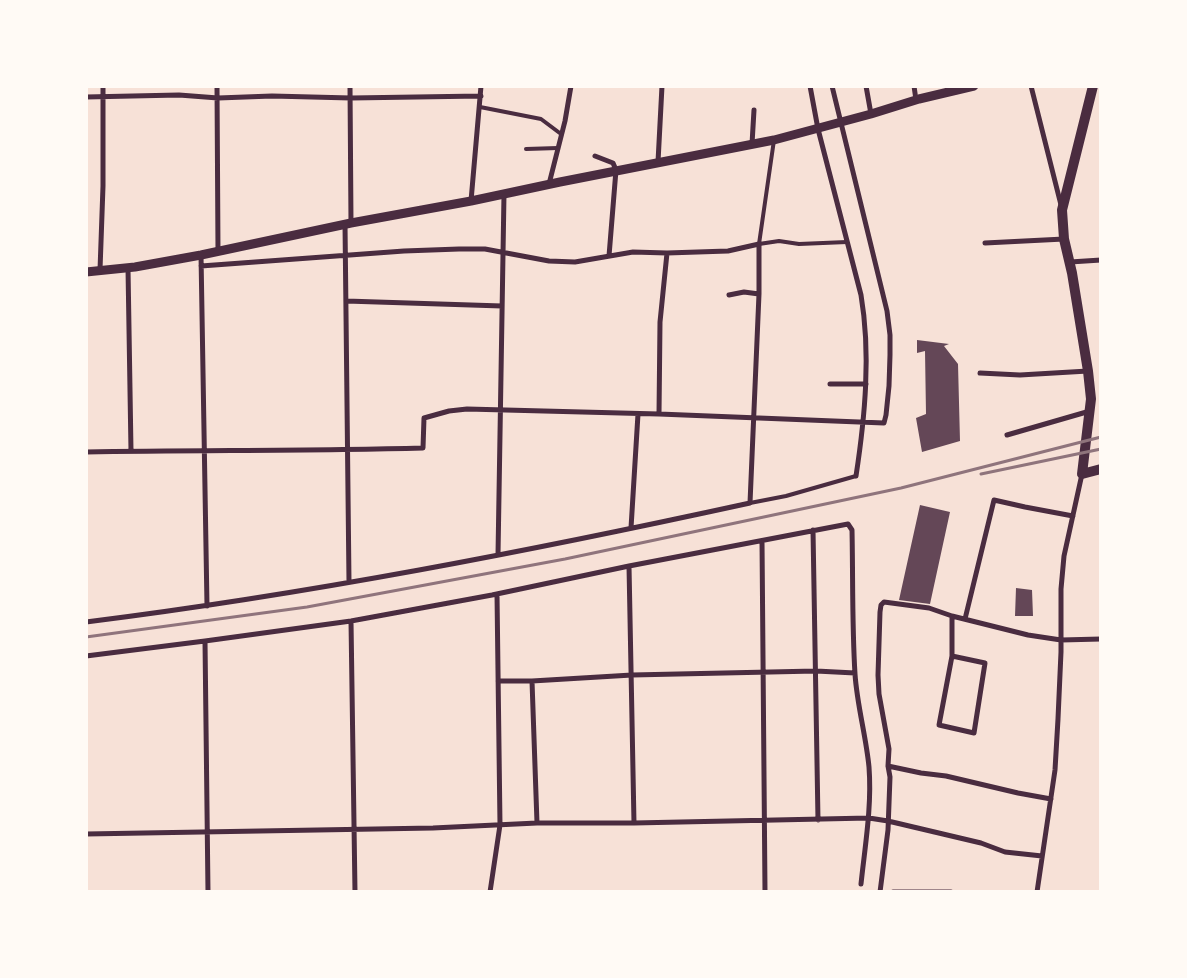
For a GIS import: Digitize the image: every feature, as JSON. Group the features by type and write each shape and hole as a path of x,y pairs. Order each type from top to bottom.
{"main road":[{"path":"1093,86 1062,210 1064,239 1088,370 1091,399 1082,474 1101,470"}],"street":[{"path":"100,270 103,186 103,86"},
{"path":"218,86 218,251"},
{"path":"349,582 345,256 348,224 350,86"},
{"path":"471,201 481,86"},
{"path":"549,184 562,134 571,86"},
{"path":"658,162 662,86"},
{"path":"810,86 818,129 861,295 865,320 866,384 856,476"},
{"path":"86,452 423,448 424,418 449,411 467,409 884,423 889,386 890,334 887,310 832,86"},
{"path":"866,86 871,114"},
{"path":"914,86 916,100"},
{"path":"86,272 128,268 201,255 616,170 774,140 841,123 916,100 974,86"},
{"path":"1031,86 1062,210"},
{"path":"86,97 179,94 218,98 272,96 350,98 481,96"},
{"path":"752,144 754,110"},
{"path":"595,156 613,163 616,170 609,256"},
{"path":"498,555 504,194"},
{"path":"985,243 1064,239"},
{"path":"86,622 207,606 349,582 498,555 750,503 759,294 759,244 728,251 633,252 575,262 549,261 485,249 459,249 404,251 201,266"},
{"path":"659,414 660,322 667,253"},
{"path":"201,255 207,606"},
{"path":"1069,262 1101,260"},
{"path":"128,268 131,451"},
{"path":"729,295 744,292 759,294"},
{"path":"346,301 502,306"},
{"path":"980,373 1020,375 1088,370"},
{"path":"830,384 866,384"},
{"path":"1007,435 1090,411"},
{"path":"631,528 638,414"},
{"path":"1037,892 1055,770 1061,640 1061,589 1064,556 1082,474"},
{"path":"965,620 994,500 1025,508 1073,516"},
{"path":"86,656 352,620 497,594 845,524 850,526 852,530 855,673 869,767 869,818 861,884"},
{"path":"813,530 818,820"},
{"path":"762,541 765,892"},
{"path":"629,566 634,823"},
{"path":"490,892 500,825 497,594"},
{"path":"951,892 880,891 888,821 890,777 888,766 889,749 879,694 881,605 884,602 929,608 965,620 1028,635 1061,640 1101,639"},
{"path":"952,616 952,656 939,725 974,733 985,664 952,656"},
{"path":"352,620 355,892"},
{"path":"205,641 208,892"},
{"path":"498,681 532,681 632,675 816,671 855,673"},
{"path":"532,681 537,823"},
{"path":"888,766 946,776 1051,799"},
{"path":"86,834 433,828 537,823 869,818 981,843 1005,852 1042,856"}],"lane":[{"path":"480,107 541,119 562,134"},
{"path":"774,140 759,244 779,241 799,244 847,242"},
{"path":"526,149 558,148"},
{"path":"750,503 786,496 856,476"}],"building":[{"path":"917,340 949,344 944,346 958,364 960,441 922,452 916,418 926,414 925,351 917,353"},
{"path":"920,505 950,512 930,604 899,600"},
{"path":"1016,588 1032,590 1033,616 1015,616"}],"railway":[{"path":"86,637 307,607 565,559 901,488 1101,437"},
{"path":"981,474 1101,449"}]}
